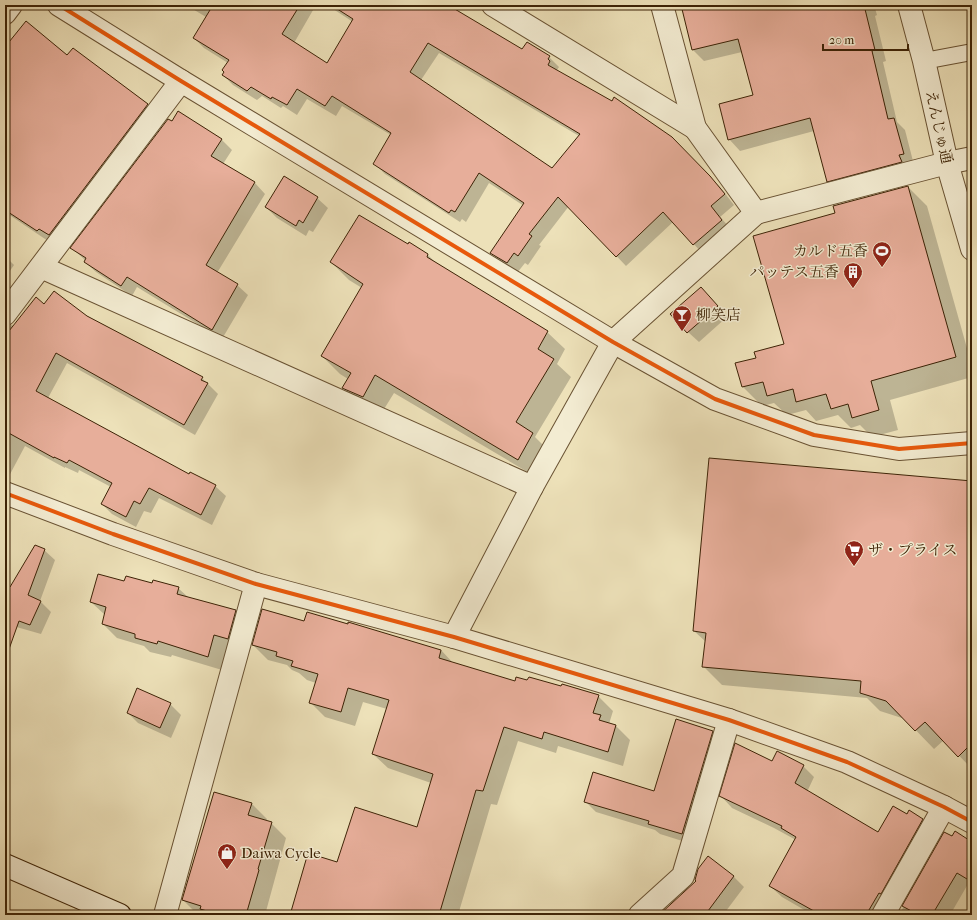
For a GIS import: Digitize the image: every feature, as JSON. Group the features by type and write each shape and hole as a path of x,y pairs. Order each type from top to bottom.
{"street":[{"path":"5,13 11,5"},
{"path":"59,5 181,81 613,342 714,399 814,435 898,449 972,443"},
{"path":"493,5 695,128"},
{"path":"662,5 695,128 756,213"},
{"name":"えんじゅ通","path":"909,5 924,61 947,163 972,249"},
{"path":"5,314 181,81"},
{"path":"454,637 532,487 613,342 756,213 947,163 972,158"},
{"path":"41,267 532,487"},
{"path":"5,493 113,534 256,584 454,637 729,720 847,762 944,807 972,822"},
{"path":"165,915 256,584"},
{"path":"640,915 684,876 729,720"},
{"path":"883,915 944,807"},
{"path":"5,865 120,915"}],"lane":[{"path":"924,61 972,52"}],"building":[{"path":"213,5 300,5 282,34 327,63 353,19 331,5 448,5 522,49 527,42 550,56 548,59 550,61 548,65 612,101 614,97 672,137 710,176 725,194 711,206 722,220 693,245 663,212 616,257 558,197 529,234 532,236 518,256 514,253 507,263 490,253 524,203 479,173 455,212 451,210 449,213 373,164 391,133 332,96 325,106 297,89 287,105 272,97 271,99 251,87 247,91 222,75 224,72 222,70 229,60 193,38","holes":["428,43 580,134 552,168 410,72"]},
{"path":"681,5 864,5 875,50 872,51 888,119 894,118 904,154 899,155 902,162 827,182 810,118 728,140 719,104 753,95 738,39 692,50"},
{"path":"26,21 67,55 73,48 148,104 49,235 39,229 37,231 5,210 5,47"},
{"path":"178,111 222,139 211,156 255,182 206,265 238,284 212,330 127,277 121,286 84,262 86,258 70,248 168,119 172,121"},
{"path":"284,176 318,197 303,223 299,220 296,226 265,207"},
{"name":"パッテス五香","path":"908,186 956,357 871,381 879,410 852,418 848,404 831,409 826,394 796,402 793,389 767,396 763,382 742,387 735,363 756,358 754,352 784,344 753,236 835,213 833,206"},
{"path":"359,215 408,244 409,242 428,254 427,257 548,331 538,349 554,359 516,422 533,433 518,460 375,375 363,397 342,388 351,373 321,356 363,284 330,262"},
{"path":"701,287 718,306 687,333 670,314"},
{"path":"54,291 87,316 203,377 201,380 208,383 184,425 56,353 36,391 189,474 190,472 216,485 201,515 149,488 140,504 134,501 126,517 101,504 112,483 69,460 67,463 54,458 5,431 5,336 36,297 44,304"},
{"path":"709,458 972,481 972,743 958,757 925,722 915,731 886,701 860,693 861,681 702,667 706,633 693,631"},
{"path":"35,545 45,549 28,595 41,601 30,625 19,621 8,652 5,651 5,585 10,587"},
{"path":"98,574 124,581 126,576 152,583 153,580 179,587 177,594 236,610 228,639 214,635 208,657 158,641 157,644 135,638 135,634 102,624 106,607 90,602"},
{"path":"262,609 304,621 307,612 348,624 348,622 441,650 439,658 515,681 516,677 527,680 529,677 561,686 562,684 599,695 593,713 601,715 599,720 616,725 608,752 544,732 542,739 504,727 483,791 476,790 439,915 290,915 308,853 337,862 355,807 417,827 433,774 372,754 389,700 348,688 341,712 309,703 318,674 291,666 293,661 276,656 277,652 252,645"},
{"path":"137,688 171,703 160,728 127,713"},
{"path":"676,719 713,731 682,834 648,824 649,821 584,802 593,772 654,791"},
{"path":"735,743 772,761 777,751 804,765 795,783 878,832 893,806 907,814 909,810 923,819 881,894 879,893 866,915 821,915 769,886 796,837 781,828 782,826 719,796"},
{"path":"214,792 252,803 248,815 272,822 246,915 221,915 200,909 201,906 182,900"},
{"path":"955,831 972,842 972,882 957,873 932,915 919,915 902,906 944,832 952,836"},
{"path":"708,856 734,876 705,915 659,915 696,881 698,869"}],"cycle path":[{"path":"59,5 181,81 613,342 715,399 814,435 899,449 972,443"},
{"path":"5,493 113,534 256,584 454,637 729,720 847,762 944,807 972,822"}],"place":[{"name":"カルド五香","path":"882,268"},
{"name":"パッテス五香","path":"853,289"},
{"name":"柳笑店","path":"682,332"},
{"name":"ザ・プライス","path":"854,567"},
{"name":"Daiwa Cycle","path":"227,870"}]}
